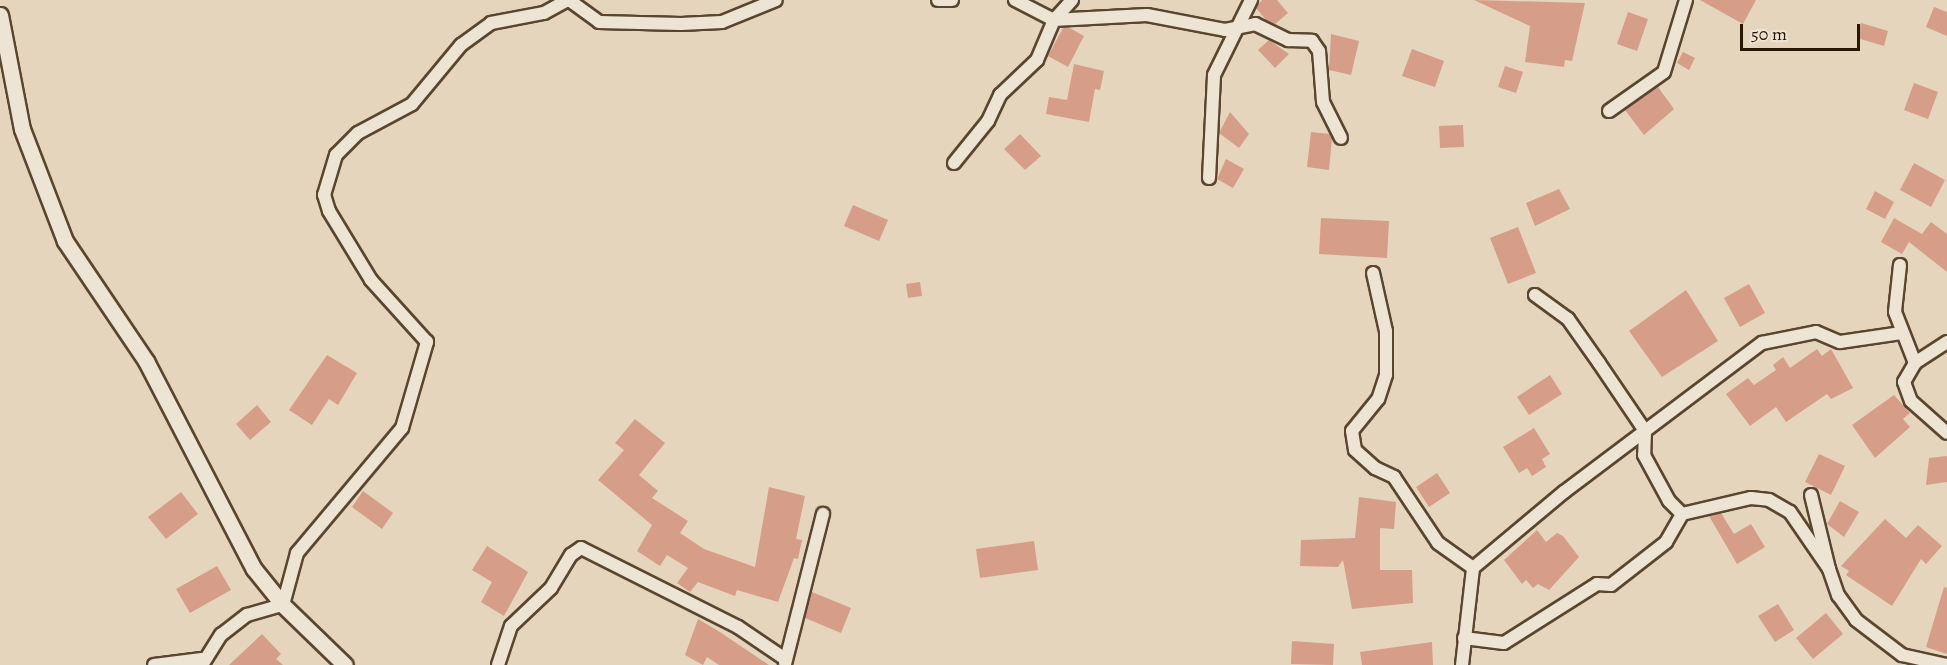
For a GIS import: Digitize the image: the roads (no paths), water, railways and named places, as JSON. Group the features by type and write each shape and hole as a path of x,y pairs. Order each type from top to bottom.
{"street":[{"path":"283,605 297,553 402,428 427,342 371,280 329,211 324,195 336,155 358,134 412,104 461,45 491,23 544,13 568,0 599,22 681,24 722,22 776,0"},
{"path":"938,0 952,0"},
{"path":"1015,0 1054,20 1147,15 1235,29 1255,24 1288,40 1312,41 1319,51 1323,102 1341,138"},
{"path":"954,163 988,121 1000,95 1037,60 1054,20 1072,0"},
{"path":"1209,178 1214,75 1251,0"},
{"path":"1609,111 1664,72 1686,0"},
{"path":"0,15 22,129 65,242 146,361 230,528 283,605 345,665"},
{"path":"1899,265 1894,291 1901,333 1915,363"},
{"path":"1373,273 1386,331 1386,375 1378,399 1352,431 1355,450 1375,468 1394,477 1438,543 1473,568"},
{"path":"1535,295 1568,319 1644,431 1644,455 1669,501 1682,514"},
{"path":"1462,665 1473,568 1644,431 1762,343 1816,332 1840,342 1901,333"},
{"path":"1947,342 1915,363 1904,382 1911,401 1947,433"},
{"path":"1811,495 1828,569 1838,595 1880,641 1902,655 1946,665"},
{"path":"1464,638 1504,643 1597,584 1611,585 1666,543 1682,514 1751,498 1769,500 1790,512 1828,569"},
{"path":"498,665 511,626 551,588 571,555 580,548 738,627 785,662 823,514"},
{"path":"154,665 202,662 221,634 247,615 283,605"}]}
